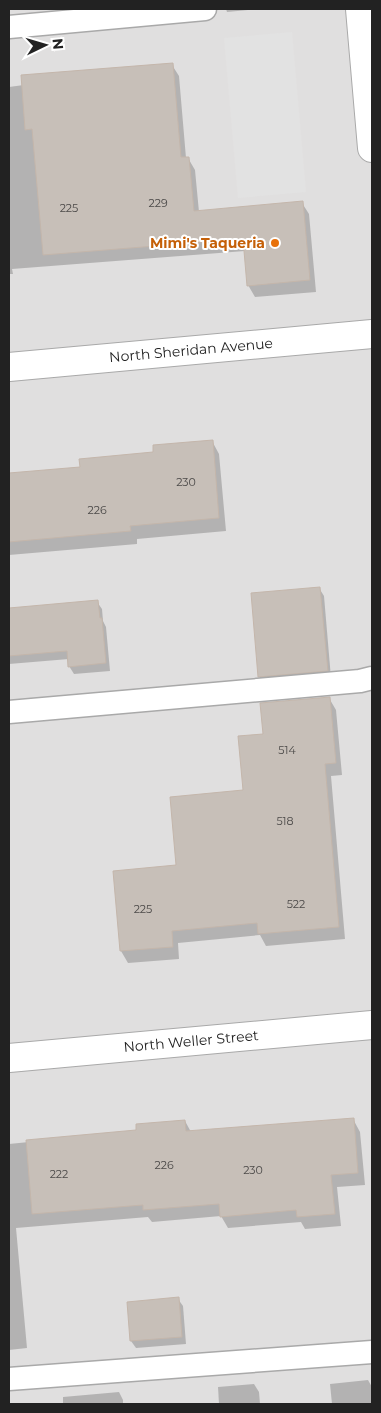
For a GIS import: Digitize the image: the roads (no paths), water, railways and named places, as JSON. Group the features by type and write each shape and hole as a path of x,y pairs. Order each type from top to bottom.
{"street":[{"path":"360,9 372,148"},
{"name":"North Sheridan Avenue","path":"9,367 372,334"},
{"name":"North Weller Street","path":"9,1058 372,1025"}],"lane":[{"path":"9,27 205,9"},
{"path":"9,712 360,681 372,678"},
{"path":"9,1379 372,1352"}],"place":[{"name":"Mimi's Taqueria","path":"275,243"}]}
